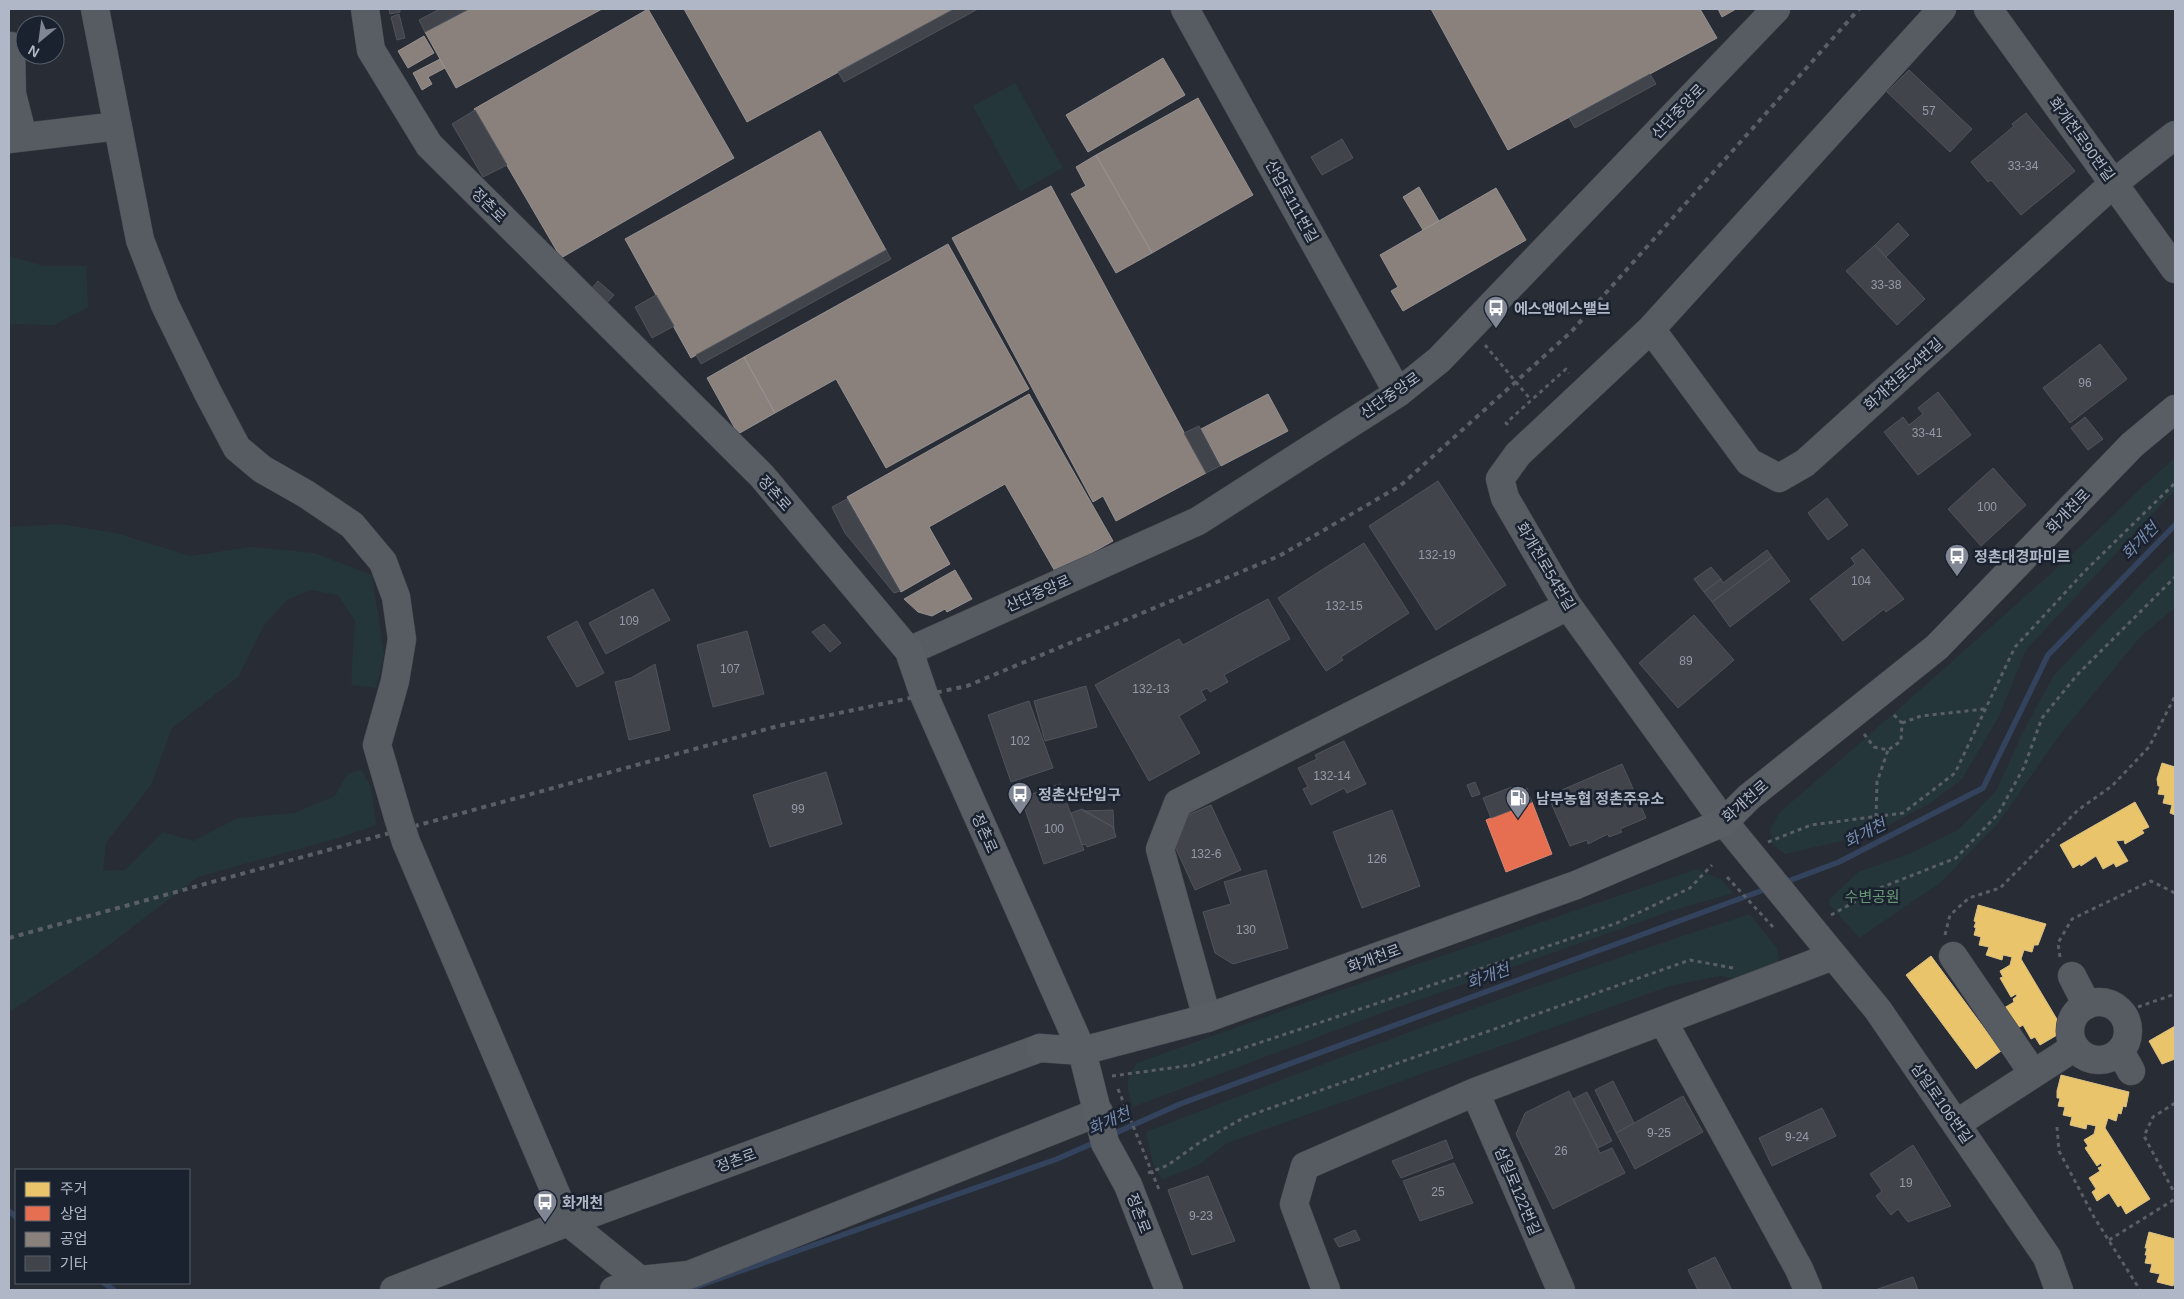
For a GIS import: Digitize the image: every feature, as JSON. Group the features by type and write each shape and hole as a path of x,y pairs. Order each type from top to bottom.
{"main road":[{"name":"정촌로","path":"365,9 370,50 429,145 762,476 909,651 924,695 1082,1051 1101,1126 1128,1185 1169,1290"},
{"name":"화개천로","path":"1082,1051 1207,1018 1731,830 1749,796 1937,646 2132,446 2174,411"},
{"name":"정촌로","path":"1040,1048 1082,1051"}],"street":[{"path":"95,9 140,240 165,305 237,448 262,469 306,494 352,525 384,562 396,597 402,639 395,681 377,745 402,829 568,1222 655,1287"},
{"name":"산업로111번길","path":"1185,9 1398,393"},
{"name":"산단중앙로","path":"909,651 1198,521 1398,393 1439,360 1776,9"},
{"name":"화개천로54번길","path":"1818,919 1731,830 1568,606 1505,498 1500,479 1518,454 1651,329 1942,9"},
{"name":"화개천로90번길","path":"1988,9 2175,269"},
{"path":"11,46 12,94 16,138 118,126"},
{"name":"화개천로54번길","path":"1651,329 1749,462 1779,478 1805,463 2114,183 2175,135"},
{"path":"1207,1018 1160,849 1178,803 1568,606"},
{"name":"삼일로106번길","path":"1818,919 1833,956 1878,1010 2047,1257 2059,1290"},
{"path":"1326,1290 1294,1204 1305,1166 1475,1092 1833,956"},
{"path":"1953,956 2033,1073"},
{"path":"2072,976 2087,1005"},
{"path":"2107,1003 2129,1010 2126,1019 2128,1036 2126,1061 2114,1057 2097,1060 2081,1054 2075,1047 2071,1038 2073,1018 2087,1005 2107,1003"},
{"path":"1663,1021 1799,1269 1808,1290"},
{"path":"1956,1124 2075,1047"},
{"name":"정촌로","path":"394,1290 568,1222 1040,1048"},
{"name":"삼일로122번길","path":"1475,1092 1561,1290"},
{"path":"614,1290 655,1287 1101,1126"}],"path":[{"path":"1486,345 1531,400"},
{"path":"1508,425 1506,423 1566,369 1569,372"},
{"path":"1766,842 1811,825 1903,813 1955,773 2015,647 2085,572 2175,483"},
{"path":"1818,919 1832,917 1880,888 1956,858 1998,814 2024,767 2042,718 2077,675 2175,577"},
{"path":"1953,956 1944,937 1950,915 1969,898 2000,888 2078,810 2112,786 2149,747 2175,696"},
{"path":"1876,817 1877,782 1888,750 1901,741 1902,723 1888,708"},
{"path":"1902,723 1921,716 1985,709"},
{"path":"1862,732 1874,747 1888,750"},
{"path":"1091,1082 1122,1073 1193,1065 1617,923 1690,888 1712,864"},
{"path":"1727,877 1773,927"},
{"path":"2072,976 2060,958 2058,943 2072,919 2151,881 2173,892 2175,896"},
{"path":"1128,1185 1151,1171 1168,1165 1199,1143 1245,1117 1690,960 1735,969"},
{"path":"2129,1010 2175,994"},
{"path":"1118,1089 1160,1192"},
{"path":"2175,1103 2152,1117 2144,1136 2175,1194"},
{"path":"2057,1127 2059,1151 2109,1240 2140,1290"},
{"path":"2109,1240 2175,1199"}],"green space":[{"path":"1015,83 1063,168 1020,192 973,106"},
{"path":"9,256 44,266 86,266 88,307 54,325 9,324"},
{"path":"2175,458 2175,490 2026,650 1999,716 1962,779 1929,804 1872,834 1785,854 1773,845 1770,830 1780,812 2067,559 2147,482"},
{"path":"60,524 116,533 190,556 251,547 314,553 372,575 384,655 376,688 351,685 355,621 338,595 311,590 287,600 264,625 238,677 172,728 151,785 106,843 103,871 125,870 163,832 193,841 238,818 294,813 335,796 347,774 361,770 371,787 376,825 345,836 198,877 92,958 9,1012 9,527"},
{"name":"수변공원","path":"2175,549 2175,608 2141,636 2058,737 1999,822 1940,883 1859,938 1829,904 1830,899 1858,872 1909,854 1958,830 1996,791 2022,734 2054,675"},
{"path":"1697,869 1722,880 1733,893 1674,910 1376,1015 1133,1107 1128,1084 1130,1075 1137,1063 1321,997"},
{"path":"1750,914 1778,950 1779,969 1744,980 1720,976 1670,986 1227,1143 1200,1164 1162,1180 1153,1163 1146,1132 1446,1019"}],"building: 주거":[{"path":"2162,763 2175,767 2175,815 2170,813 2172,805 2163,803 2165,795 2158,794 2160,786 2158,786 2157,779"},
{"path":"2135,802 2149,827 2142,830 2144,833 2125,844 2124,840 2116,841 2128,861 2116,867 2114,863 2103,869 2096,856 2081,866 2080,864 2073,868 2060,845"},
{"path":"1978,905 2046,924 2038,945 2034,945 2032,952 2024,950 2021,959 2064,1031 2040,1045 2035,1037 2031,1039 2023,1025 2011,1032 2004,1008 2014,1002 2013,999 2017,996 2016,994 2011,997 2000,978 2003,977 2000,971 2010,965 2012,957 2003,955 2002,960 1986,955 1989,947 1979,945 1981,937 1974,935 1976,922 1974,921"},
{"path":"1931,956 2001,1051 1976,1069 1906,975"},
{"path":"2175,1026 2175,1059 2162,1064 2149,1041"},
{"path":"2061,1075 2129,1092 2126,1107 2123,1106 2121,1114 2118,1113 2116,1121 2108,1118 2105,1128 2150,1199 2126,1214 2121,1205 2118,1207 2109,1193 2097,1201 2092,1192 2096,1189 2089,1178 2100,1171 2098,1168 2102,1166 2101,1163 2097,1166 2085,1148 2088,1146 2084,1140 2094,1134 2096,1126 2087,1124 2086,1129 2070,1125 2072,1117 2063,1115 2065,1107 2058,1106 2060,1098 2057,1098"},
{"path":"2149,1232 2175,1239 2175,1281 2173,1286 2157,1282 2160,1274 2150,1272 2152,1264 2145,1263 2147,1248 2145,1248"}],"building: 상업":[{"path":"1532,802 1552,854 1506,872 1486,820"}],"building: 공업":[{"path":"469,9 602,9 456,88 425,32"},
{"path":"648,9 734,158 561,258 474,109"},
{"path":"684,9 954,9 747,122"},
{"path":"1431,9 1700,9 1717,38 1508,150"},
{"path":"1718,9 1736,9 1722,17"},
{"path":"424,36 434,53 408,68 398,51"},
{"path":"1163,58 1185,95 1088,152 1066,115"},
{"path":"440,59 445,68 428,77 432,84 422,90 413,73"},
{"path":"1198,98 1253,195 1152,253 1096,155"},
{"path":"820,131 886,250 691,358 625,239"},
{"path":"1096,155 1152,253 1116,273 1071,194 1086,186 1076,167"},
{"path":"1051,186 1206,473 1116,521 1103,496 1093,502 952,238"},
{"path":"1419,187 1439,221 1423,230 1403,197"},
{"path":"1496,188 1526,240 1403,311 1391,291 1398,287 1380,255"},
{"path":"948,244 1029,389 886,468 836,379 775,413 744,357"},
{"path":"744,357 775,413 738,434 707,378"},
{"path":"1029,394 1113,541 1056,573 1005,484 929,527 950,564 901,592 847,497"},
{"path":"1268,394 1288,431 1221,466 1201,429"},
{"path":"955,570 972,599 947,612 945,609 932,616 918,612 904,599"}],"building: 기타":[{"path":"389,9 400,9 400,12 390,14"},
{"path":"440,9 469,9 425,32 419,20"},
{"path":"954,9 978,9 844,82 838,72"},
{"path":"399,14 405,38 397,40 391,17"},
{"path":"1909,70 1972,129 1950,152 1887,92"},
{"path":"1650,74 1656,84 1575,128 1569,118"},
{"path":"475,110 507,165 483,177 452,124"},
{"path":"2026,113 2075,171 2021,215 1991,180 1988,182 1971,162 2014,126 2012,124"},
{"path":"1342,139 1353,158 1322,175 1311,157"},
{"path":"1898,223 1909,235 1886,257 1875,245"},
{"path":"1875,245 1925,299 1897,325 1846,271"},
{"path":"886,250 891,259 701,364 696,355"},
{"path":"598,281 614,295 606,304 590,290"},
{"path":"656,295 674,326 652,338 635,307"},
{"path":"2100,344 2127,379 2070,423 2043,388"},
{"path":"1938,392 1971,435 1918,475 1884,432 1903,417 1909,425 1923,414 1918,408"},
{"path":"2085,417 2103,439 2088,450 2071,428"},
{"path":"1199,426 1220,466 1206,473 1184,433"},
{"path":"1993,468 2026,505 1981,546 1948,509"},
{"path":"1438,481 1506,585 1436,630 1369,526"},
{"path":"1827,498 1848,525 1828,540 1808,513"},
{"path":"847,499 900,591 894,593 845,533 832,507"},
{"path":"1364,543 1409,613 1341,657 1343,660 1326,671 1278,598"},
{"path":"1863,549 1904,599 1886,612 1884,609 1843,641 1810,599 1855,564 1851,558"},
{"path":"1767,550 1772,557 1712,602 1704,592 1721,579 1723,583"},
{"path":"1772,557 1790,581 1730,627 1712,602"},
{"path":"1711,567 1721,579 1704,592 1694,579"},
{"path":"653,589 670,620 606,654 589,623"},
{"path":"1268,599 1290,639 1224,675 1228,682 1210,692 1207,688 1201,691 1206,700 1179,716 1200,753 1149,781 1095,685 1179,639 1183,645"},
{"path":"1694,615 1734,660 1678,708 1639,663"},
{"path":"577,621 604,673 577,687 547,637"},
{"path":"824,624 841,643 830,652 812,632"},
{"path":"747,631 764,694 713,707 697,645"},
{"path":"655,664 670,730 629,740 615,682 631,678"},
{"path":"1086,686 1097,727 1045,741 1034,701"},
{"path":"1029,701 1053,768 1011,782 988,715"},
{"path":"1344,741 1366,784 1347,793 1344,788 1311,805 1303,789 1308,787 1298,768 1317,759 1315,755"},
{"path":"1622,764 1646,818 1620,829 1622,832 1609,837 1608,834 1588,844 1587,840 1570,846 1548,796"},
{"path":"826,772 842,824 770,847 753,795"},
{"path":"1475,782 1480,794 1472,797 1467,785"},
{"path":"1060,784 1084,850 1044,864 1021,798"},
{"path":"1512,787 1520,807 1491,818 1483,798"},
{"path":"1527,788 1532,802 1520,807 1514,793"},
{"path":"1211,805 1241,870 1195,890 1171,838 1181,818"},
{"path":"1082,809 1113,827 1116,837 1087,847 1086,844 1082,845 1071,813"},
{"path":"1113,810 1114,830 1113,827 1083,811"},
{"path":"1392,810 1420,886 1362,908 1333,832"},
{"path":"1266,870 1288,948 1233,964 1215,953 1203,912 1231,904 1224,882"},
{"path":"1613,1081 1634,1123 1616,1133 1595,1090"},
{"path":"1569,1091 1600,1153 1612,1148 1625,1173 1553,1209 1516,1134 1525,1113"},
{"path":"1587,1092 1612,1141 1598,1148 1573,1099"},
{"path":"1683,1096 1703,1132 1635,1169 1616,1133"},
{"path":"1822,1108 1836,1136 1772,1166 1759,1138"},
{"path":"1446,1140 1453,1158 1401,1178 1392,1161"},
{"path":"1913,1145 1951,1206 1908,1222 1898,1209 1891,1215 1876,1196 1882,1191 1870,1174"},
{"path":"1454,1163 1473,1203 1420,1221 1403,1181"},
{"path":"1208,1176 1235,1241 1192,1255 1168,1190"},
{"path":"1355,1230 1360,1240 1339,1247 1334,1239"},
{"path":"1715,1257 1732,1290 1698,1290 1688,1270"},
{"path":"1913,1277 1918,1290 1875,1290"}],"waterway":[{"name":"화개천","path":"1783,883 1839,862 1983,788 2048,655 2175,525"},
{"name":"화개천","path":"1111,1135 1180,1104 1769,888"},
{"name":"화개천","path":"687,1290 1057,1159 1098,1141"},
{"name":"화개천","path":"9,1211 15,1216"},
{"name":"화개천","path":"105,1284 114,1290"}],"railway":[{"path":"9,938 778,726 967,686 1279,556 1400,486 1571,332 1859,9"}],"place":[{"name":"에스앤에스밸브","path":"1496,329"},
{"name":"정촌대경파미르","path":"1957,577"},
{"name":"정촌산단입구","path":"1020,815"},
{"name":"남부농협 정촌주유소","path":"1518,819"},
{"name":"화개천","path":"545,1223"}]}
